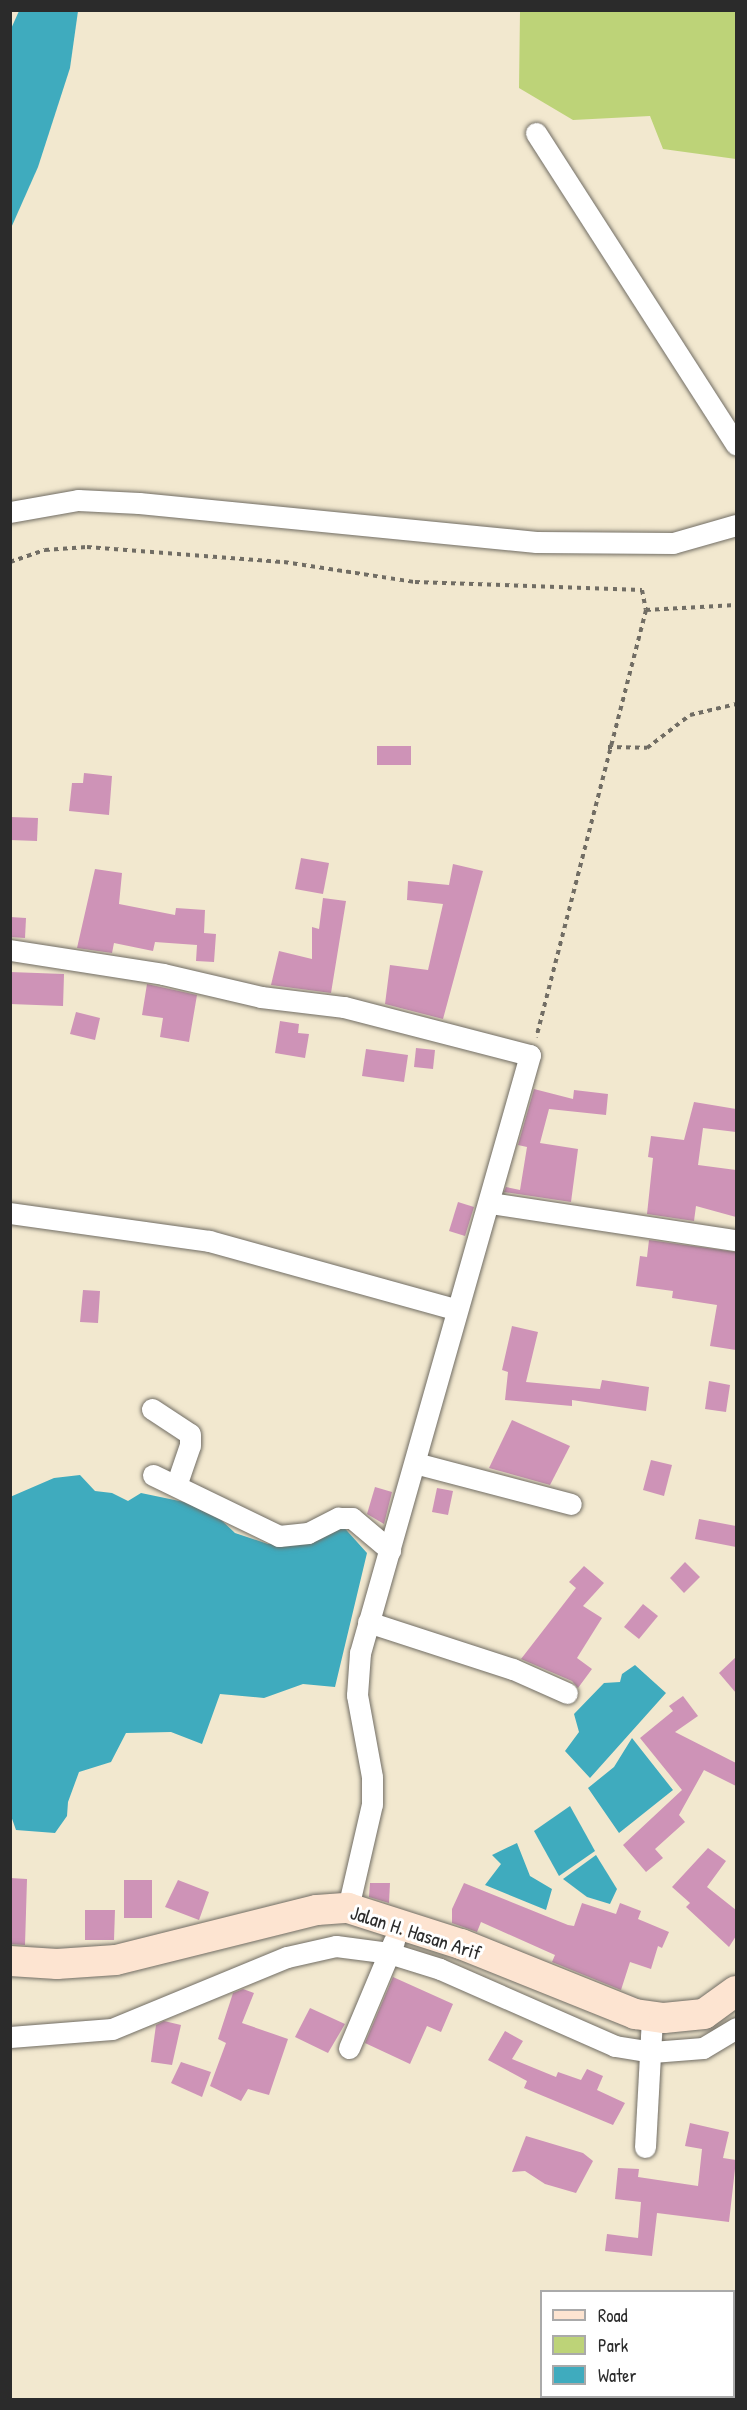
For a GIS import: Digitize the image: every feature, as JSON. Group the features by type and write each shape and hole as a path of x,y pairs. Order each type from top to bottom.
{"main road":[{"name":"Jalan H. Hasan Arif","path":"10,1960 57,1964 116,1960 317,1910 348,1908 395,1939 652,2036 704,2014 736,1991"}],"street":[{"path":"536,133 736,444"},
{"path":"10,512 78,500 129,502 570,543 673,543 736,525"},
{"path":"10,950 163,974 261,997 344,1007 530,1055 490,1203 455,1310 415,1462 378,1539 357,1695 372,1777 372,1804 348,1908"},
{"path":"490,1203 527,1211 736,1240"},
{"path":"10,1213 209,1241 455,1310"},
{"path":"152,1409 190,1434 176,1486"},
{"path":"415,1462 571,1504"},
{"path":"153,1475 279,1536 308,1533 338,1518 352,1518 378,1539"},
{"path":"368,1622 513,1669 567,1693"},
{"path":"10,2037 112,2029 311,1949 395,1939 349,2048"},
{"path":"645,2147 652,2036 703,2048 736,2028"}],"path":[{"path":"10,562 45,550 87,547 284,562 415,582 480,587 642,590 646,610 608,747 530,1055"},
{"path":"646,610 736,605"},
{"path":"608,747 647,748 690,716 736,704"}],"green space":[{"path":"520,11 736,11 736,159 663,149 650,116 573,120 519,88"}],"water":[{"path":"19,11 78,11 70,68 38,167 11,228 10,31"},
{"path":"80,1475 95,1491 112,1493 128,1501 141,1493 189,1503 217,1516 235,1533 268,1544 301,1540 339,1522 367,1553 335,1687 303,1684 264,1698 220,1694 202,1744 171,1732 126,1733 111,1762 79,1772 68,1802 67,1816 55,1833 16,1830 10,1813 10,1497 54,1478"},
{"path":"635,1665 666,1693 590,1778 565,1751 579,1732 574,1714 604,1683 620,1682 622,1674"},
{"path":"632,1738 673,1790 619,1833 588,1788 614,1767"},
{"path":"570,1806 595,1851 559,1876 534,1831"},
{"path":"517,1843 530,1876 552,1889 546,1910 485,1885 501,1864 492,1855"},
{"path":"596,1855 617,1889 610,1904 587,1897 563,1879"}],"building":[{"path":"377,746 411,746 411,765 377,765"},
{"path":"84,773 112,776 109,815 69,811 72,783 83,783"},
{"path":"10,817 38,818 37,841 10,840"},
{"path":"301,858 329,863 323,894 295,889"},
{"path":"453,864 483,871 443,1019 385,1004 390,965 428,970 443,904 407,900 408,881 449,885"},
{"path":"95,869 122,873 119,904 175,915 176,908 205,910 204,933 216,934 214,962 196,961 197,945 155,942 153,951 114,943 112,953 77,948"},
{"path":"323,898 346,901 331,993 271,985 279,951 312,959 312,927 319,929"},
{"path":"10,917 26,918 25,938 10,937"},
{"path":"10,972 64,974 63,1006 10,1004"},
{"path":"147,984 197,995 189,1042 160,1037 163,1018 142,1015"},
{"path":"76,1012 100,1018 95,1040 70,1034"},
{"path":"280,1021 299,1024 298,1033 309,1034 305,1058 275,1053"},
{"path":"416,1048 435,1050 433,1069 414,1067"},
{"path":"366,1049 408,1055 404,1082 362,1076"},
{"path":"534,1089 573,1099 574,1090 608,1094 606,1115 549,1109 540,1143 578,1149 571,1202 504,1192 506,1187 520,1190 527,1147 518,1145"},
{"path":"694,1102 736,1109 736,1132 703,1128 698,1165 736,1170 736,1217 696,1206 694,1221 647,1214 653,1158 648,1157 651,1136 684,1140"},
{"path":"458,1202 474,1207 465,1236 449,1231"},
{"path":"649,1240 736,1252 736,1350 710,1346 717,1305 672,1298 673,1291 636,1286 640,1256 647,1257"},
{"path":"83,1290 100,1291 98,1323 80,1322"},
{"path":"512,1326 538,1332 526,1382 600,1389 602,1380 649,1387 646,1411 572,1400 572,1406 505,1400 508,1372 502,1370"},
{"path":"709,1381 730,1385 726,1412 705,1409"},
{"path":"512,1420 570,1446 550,1485 489,1468"},
{"path":"651,1460 672,1465 664,1496 643,1490"},
{"path":"375,1487 392,1492 384,1524 367,1514"},
{"path":"437,1488 453,1491 448,1515 432,1512"},
{"path":"699,1519 736,1526 736,1547 695,1539"},
{"path":"685,1562 700,1577 684,1593 670,1578"},
{"path":"584,1566 604,1583 583,1606 602,1618 577,1658 592,1669 578,1688 572,1681 521,1659 576,1588 569,1582"},
{"path":"643,1604 658,1616 639,1639 624,1627"},
{"path":"736,1657 736,1693 719,1673"},
{"path":"683,1696 698,1716 675,1732 736,1763 736,1786 704,1770 679,1815 685,1822 655,1849 663,1858 646,1872 623,1845 682,1790 640,1738 673,1711 669,1706"},
{"path":"708,1848 726,1861 707,1887 736,1910 736,1936 729,1947 686,1907 690,1903 672,1887"},
{"path":"10,1878 27,1879 25,1945 10,1944"},
{"path":"124,1880 152,1880 152,1918 124,1918"},
{"path":"178,1880 209,1892 199,1920 165,1907"},
{"path":"370,1883 390,1883 389,1903 369,1897"},
{"path":"464,1883 574,1926 582,1903 616,1914 620,1903 641,1911 638,1919 669,1932 662,1948 658,1946 651,1969 630,1962 621,1990 552,1962 555,1955 481,1922 477,1932 452,1923 452,1909"},
{"path":"85,1910 115,1910 114,1940 85,1940"},
{"path":"393,1977 453,2004 441,2032 427,2026 410,2064 365,2043"},
{"path":"243,1989 254,1993 242,2023 288,2039 269,2095 248,2089 241,2101 210,2086 226,2043 218,2039 233,1993"},
{"path":"310,2008 345,2024 328,2053 295,2037"},
{"path":"164,2021 181,2025 172,2065 151,2062 156,2025"},
{"path":"505,2031 523,2041 512,2059 556,2077 558,2072 581,2080 587,2069 603,2076 597,2090 625,2103 613,2125 524,2088 527,2081 488,2060"},
{"path":"181,2062 211,2072 202,2097 171,2083"},
{"path":"690,2123 729,2132 723,2158 736,2160 729,2222 657,2213 652,2256 605,2251 607,2234 638,2238 641,2202 615,2199 618,2168 639,2169 638,2177 698,2186 702,2149 685,2146"},
{"path":"526,2136 583,2153 593,2161 576,2193 545,2184 525,2171 512,2172"}]}
